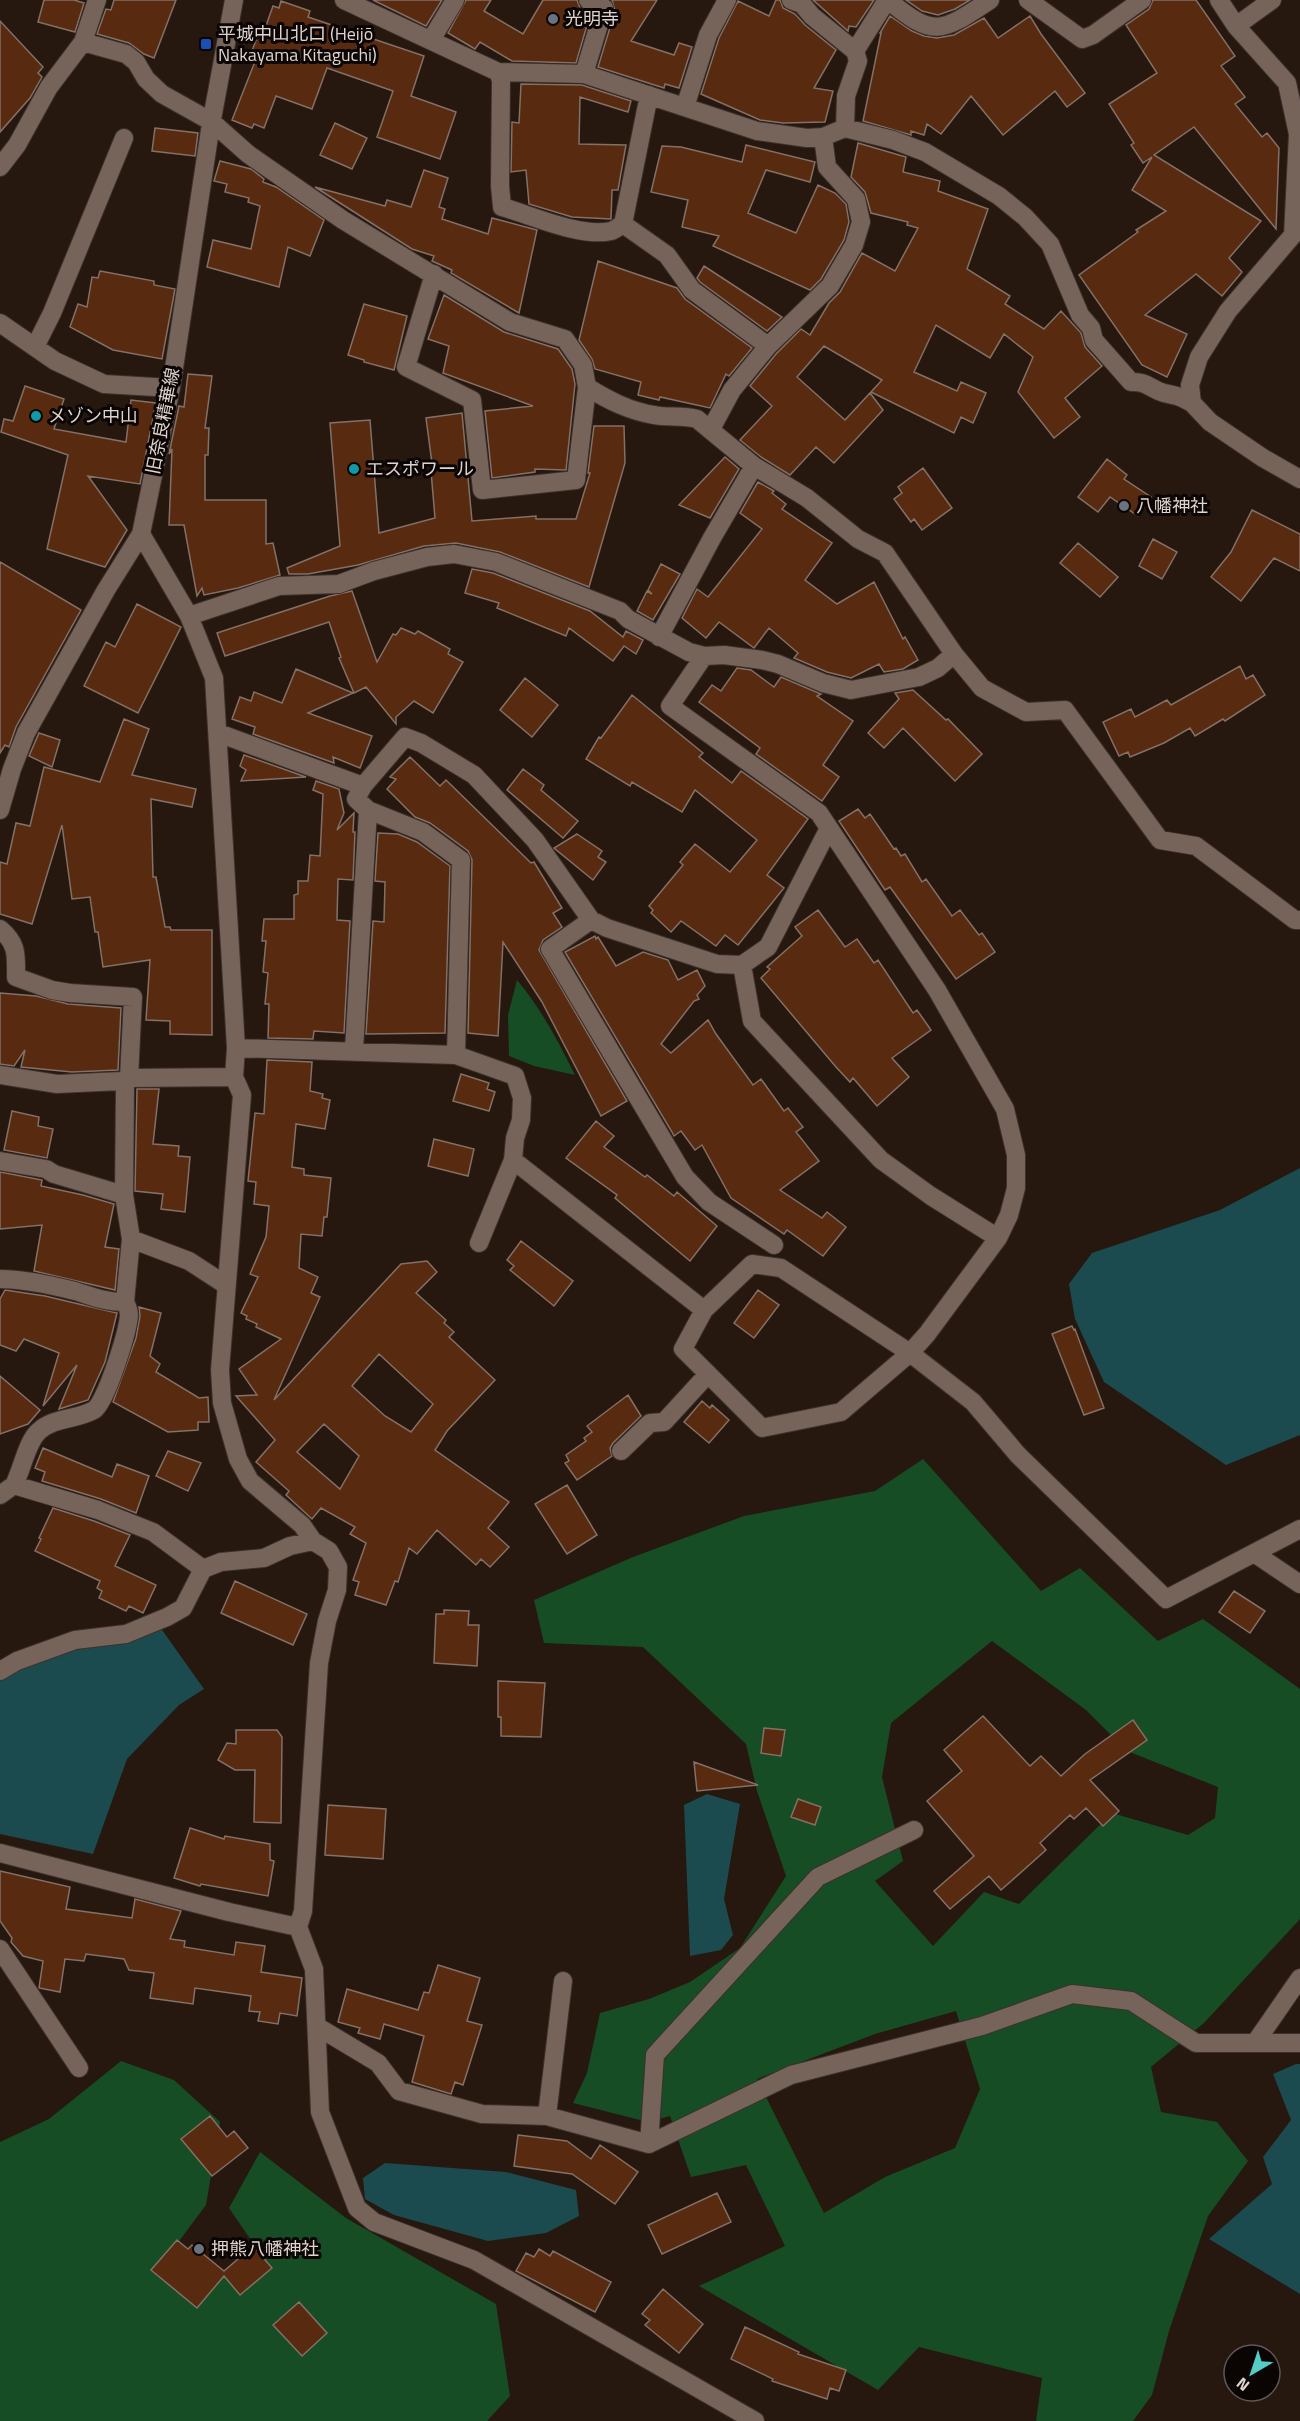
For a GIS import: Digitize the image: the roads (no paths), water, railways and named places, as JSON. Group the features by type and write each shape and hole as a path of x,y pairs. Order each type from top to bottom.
{"street":[{"path":"0,166 17,146 49,87 83,42 96,0"},
{"name":"旧奈良精華線","path":"0,810 26,733 106,590 141,534 171,388 212,122 234,0"},
{"path":"344,0 498,72 584,74 757,131 807,138 823,137 845,128 893,140 925,152 999,196 1025,217 1050,244 1080,315 1091,328 1094,340 1131,382 1142,381 1163,393 1175,393 1192,403 1210,422 1263,458 1300,479"},
{"path":"431,40 455,0"},
{"path":"584,74 604,8 588,0"},
{"path":"685,107 708,35 727,0"},
{"path":"791,0 802,4 812,16 855,51 858,61 846,96 845,128"},
{"path":"855,51 888,0 909,18 929,28 947,25 990,0"},
{"path":"1028,0 1074,36 1082,39 1093,34 1142,0"},
{"path":"1192,403 1190,385 1199,357 1228,311 1297,233 1298,134 1294,82 1236,26 1219,0"},
{"path":"1236,26 1272,0"},
{"path":"83,42 126,54 136,62 146,79 162,94 212,122 248,154 343,220 434,274 510,322 565,339 583,365 587,387 576,480 482,490 472,400 406,367 434,274"},
{"path":"498,72 501,80 500,186 502,207 551,224 592,232 612,231 623,224 650,95"},
{"path":"711,429 732,390 768,346 830,286 854,245 861,222 856,199 827,167 823,137"},
{"path":"35,346 52,313 124,138"},
{"path":"623,224 667,255 692,290 768,346"},
{"path":"0,323 55,361 104,384 171,388"},
{"path":"587,387 608,400 633,410 656,416 686,416 697,419 754,466 807,498 858,539 885,553 954,654 982,688 1026,712 1065,710 1160,840 1196,846 1295,920 1300,920"},
{"path":"659,637 754,466"},
{"path":"141,534 189,616 214,678 236,1048 234,1077 242,1095 220,1370 222,1403 238,1460 250,1481 303,1525 313,1541 329,1551 338,1567 337,1590 327,1621 320,1663 303,1911 298,1927 314,1969 320,2112 357,2208 374,2222 474,2260 751,2420"},
{"path":"189,616 279,586 339,584 374,571 427,557 454,554 496,562 620,611 659,637 689,652 704,656 724,655 762,660 778,664 823,683 852,690 919,677 938,668 954,654"},
{"path":"704,656 670,706 819,813 828,830 937,990 1005,1109 1016,1155 1016,1188 1010,1215 998,1238 927,1334 910,1353 841,1412 762,1428 683,1349 704,1310 752,1264 781,1268 910,1353 973,1402 1018,1455 1166,1599 1300,1529"},
{"path":"218,733 363,786"},
{"path":"456,1055 461,860 423,832 368,810 356,799 363,786 405,737 421,743 474,775 535,840 591,920 607,928 717,964 742,965 768,947 828,830"},
{"path":"354,1050 368,810"},
{"path":"591,920 550,949 685,1177 709,1202 774,1245"},
{"path":"0,930 11,938 16,952 16,977 52,990 133,997 129,1078 125,1085 124,1195 131,1239 125,1302 129,1314 124,1334 108,1387 97,1408 85,1414 49,1424 37,1432 20,1474 7,1490 98,1510 153,1533 203,1569"},
{"path":"742,965 752,1021 881,1160 931,1196 998,1238"},
{"path":"236,1048 456,1055 514,1076 522,1098 521,1120 515,1138 513,1161 479,1243"},
{"path":"0,1075 57,1084 122,1081 129,1078 234,1077"},
{"path":"0,1161 46,1169 54,1174 124,1195"},
{"path":"513,1161 704,1310"},
{"path":"131,1239 189,1261 226,1285"},
{"path":"0,1279 17,1279 64,1288 115,1303 125,1302"},
{"path":"621,1450 650,1423 664,1422 708,1374"},
{"path":"0,1671 17,1661 75,1640 126,1634 167,1617 183,1608 203,1569 221,1562 264,1558 290,1546 313,1541"},
{"path":"1254,1552 1300,1584"},
{"path":"649,2144 655,2055 818,1877 914,1830"},
{"path":"0,1853 229,1912 298,1927"},
{"path":"0,1949 79,2068"},
{"path":"1255,2043 1300,1978"},
{"path":"547,2116 563,1981"},
{"path":"318,2027 378,2063 399,2091 482,2114 547,2116 649,2144 790,2075 982,2026 1072,1994 1131,2001 1196,2043 1300,2043"}],"water":[{"path":"1300,1168 1300,1435 1226,1465 1104,1382 1075,1319 1069,1284 1092,1253 1220,1210"},
{"path":"160,1627 204,1689 179,1705 127,1759 93,1854 0,1834 0,1677 21,1659"},
{"path":"707,1794 740,1804 724,1899 733,1935 721,1950 690,1956 684,1805"},
{"path":"1300,2064 1300,2294 1209,2239 1272,2184 1263,2157 1291,2120 1273,2074"},
{"path":"385,2163 506,2172 576,2190 579,2216 546,2233 488,2241 394,2215 365,2199 363,2178"}],"place":[{"name":"光明寺","path":"553,19"},
{"name":"平城中山北口 (Heijō Nakayama Kitaguchi)","path":"206,44"},
{"name":"メゾン中山","path":"36,416"},
{"name":"エスポワール","path":"354,469"},
{"name":"八幡神社","path":"1124,506"},
{"name":"押熊八幡神社","path":"199,2249"}]}
